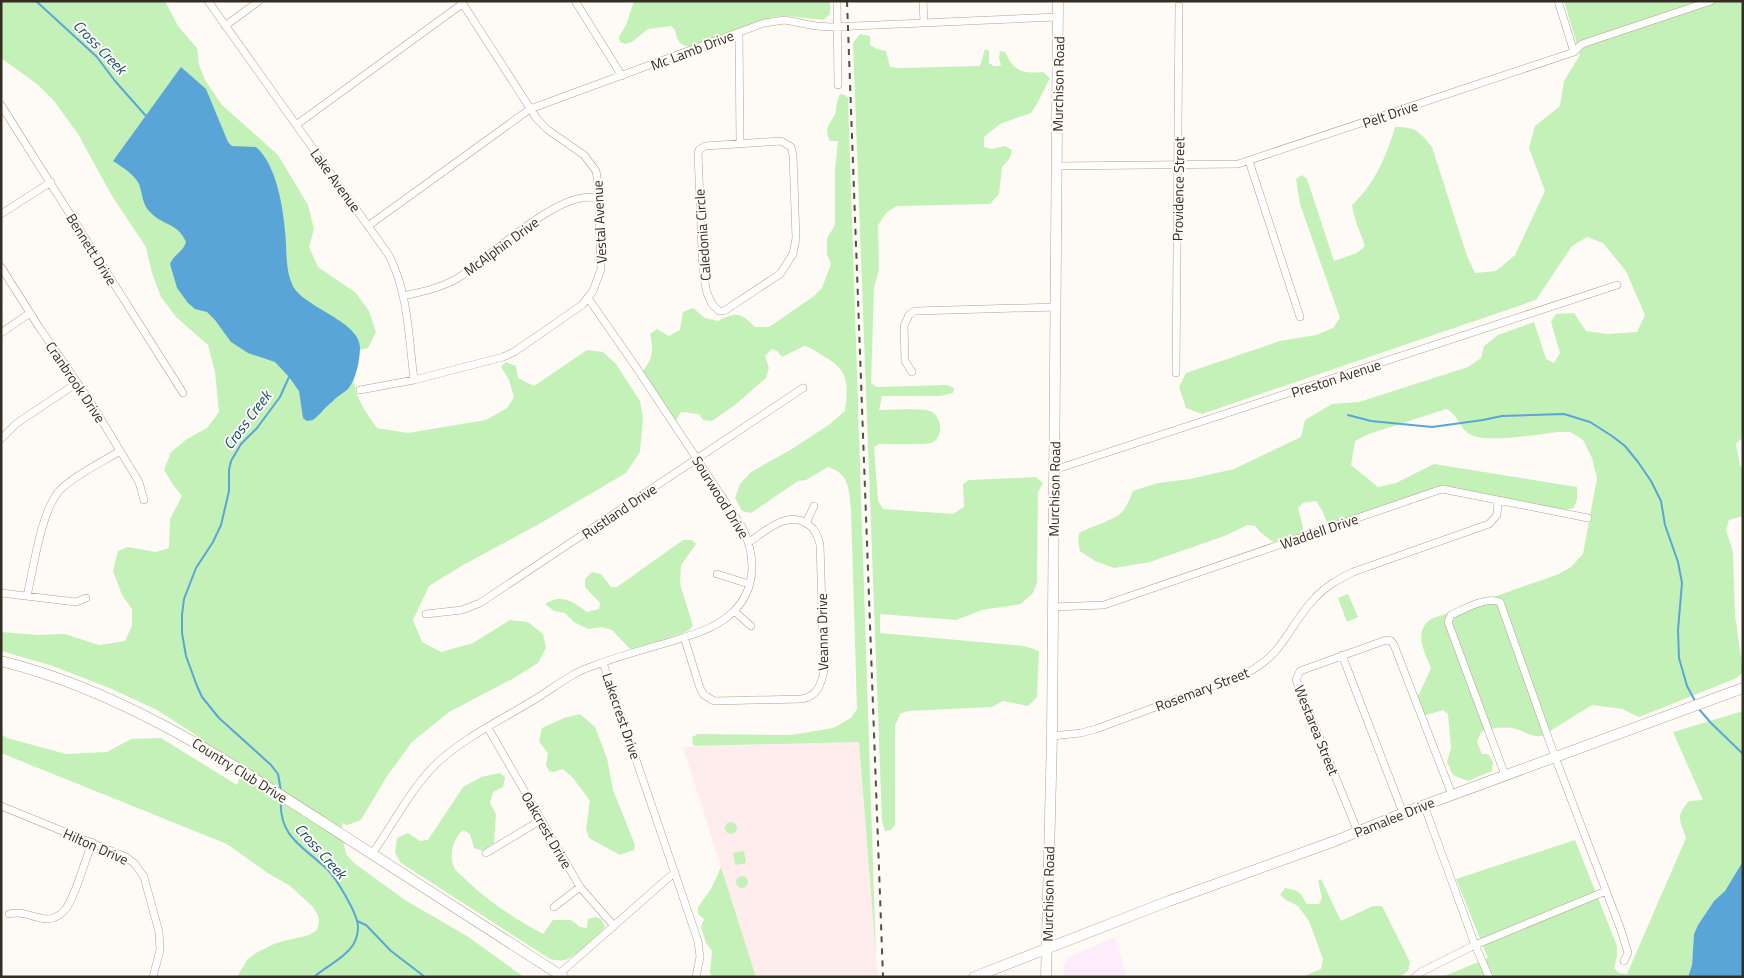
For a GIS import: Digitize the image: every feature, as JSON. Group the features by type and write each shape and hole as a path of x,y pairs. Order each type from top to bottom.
{"main road":[{"name":"Murchison Road","path":"1046,977 1052,736 1058,1"},
{"name":"Country Club Drive","path":"1,661 23,666 77,685 142,714 196,743 561,975"},
{"name":"Pamalee Drive","path":"1046,949 1358,832 1403,813 1555,758 1657,718 1743,688"},
{"path":"974,977 1046,949"}],"street":[{"name":"Lake Avenue","path":"208,1 394,264 403,296 414,380"},
{"path":"225,26 259,1"},
{"path":"575,1 622,76"},
{"path":"838,1 838,85"},
{"path":"923,1 924,23"},
{"path":"1558,1 1574,52"},
{"name":"Pelt Drive","path":"1057,166 1230,165 1249,161 1574,52 1582,44 1710,1"},
{"path":"296,125 462,3"},
{"name":"Vestal Avenue","path":"360,390 414,380 503,357 514,352 579,308 597,284 601,269 597,175 590,160 548,130 530,109 462,3"},
{"name":"Providence Street","path":"1176,373 1179,6"},
{"name":"Mc Lamb Drive","path":"368,226 530,109 764,23 785,20 816,26 837,26 1058,17"},
{"path":"739,33 740,143"},
{"name":"Bennett Drive","path":"1,105 183,393"},
{"name":"Caledonia Circle","path":"781,141 791,148 793,155 795,246 790,261 780,274 721,312 716,310 712,304 704,281 698,154 699,150 705,146 740,143 781,141"},
{"path":"1249,161 1300,317"},
{"path":"1,214 51,182"},
{"name":"McAlphin Drive","path":"403,296 434,288 456,279 538,218 560,205 575,199 595,197 599,199"},
{"name":"Cranbrook Drive","path":"1,268 120,451 139,482 144,500"},
{"name":"Preston Avenue","path":"1054,470 1617,285"},
{"name":"Sourwood Drive","path":"588,298 742,528 749,542 752,557 749,584 744,598 734,611 715,626 603,662"},
{"path":"912,372 905,361 904,332 906,320 914,311 1056,307"},
{"path":"1,333 30,313"},
{"path":"1,439 17,424 77,383"},
{"name":"Rustland Drive","path":"426,614 462,610 480,603 803,388"},
{"path":"27,596 46,516 52,502 68,484 120,451"},
{"name":"Waddell Drive","path":"1053,607 1104,605 1442,489 1588,518"},
{"name":"Rosemary Street","path":"1052,736 1069,735 1096,729 1256,669 1280,648 1310,603 1332,583 1353,572 1489,524 1497,515 1498,500"},
{"path":"749,542 784,520 796,519 806,523 814,506"},
{"name":"Veanna Drive","path":"684,637 702,692 718,702 801,699 815,693 820,686 824,671 820,545 816,534 806,523"},
{"path":"717,574 749,584"},
{"path":"1,593 76,602 86,598"},
{"path":"1505,775 1448,622 1451,615 1472,606 1494,600 1500,602 1555,758 1606,891 1628,953 1624,961"},
{"path":"734,611 751,626"},
{"name":"Westarea Street","path":"1358,832 1296,680 1300,671 1386,640 1391,641 1452,795"},
{"path":"1342,655 1403,813"},
{"name":"Lakecrest Drive","path":"372,854 420,782 433,767 454,749 582,671 603,662 700,949 696,977"},
{"name":"Oakcrest Drive","path":"488,728 580,887 614,926"},
{"name":"Hilton Drive","path":"1,806 92,842 129,859 144,877 159,932 160,950 153,977"},
{"path":"1424,806 1489,977"},
{"path":"486,853 541,820"},
{"path":"9,914 15,912 51,919 62,913 69,904 92,842"},
{"path":"561,975 675,872"},
{"path":"554,906 580,887"},
{"path":"1415,977 1475,944 1606,891"}],"shaded area":[{"path":"859,742 878,977 756,977 683,747"},
{"path":"1115,937 1127,977 1064,977 1064,965 1069,957"}],"green space":[{"path":"1,1 165,1 178,26 197,48 199,65 205,80 222,105 278,155 308,205 314,229 309,247 318,267 356,293 369,311 376,332 368,348 355,351 353,374 356,392 360,401 377,428 408,433 486,420 507,408 514,397 509,380 501,367 506,362 516,366 518,378 534,386 587,350 603,352 616,364 640,401 643,418 640,452 626,473 429,586 413,620 422,642 441,652 473,643 510,620 528,622 543,634 546,648 538,663 514,678 449,712 412,742 387,776 361,820 347,825 342,823 346,854 354,863 405,900 467,936 524,977 237,977 247,960 256,953 276,943 309,935 317,930 318,915 312,906 289,885 269,874 227,844 1,753 1,734 7,738 66,754 107,752 131,739 161,738 237,785 240,776 238,770 193,733 157,710 112,689 53,666 1,651 1,632 38,635 65,634 99,645 125,641 132,626 132,609 122,595 113,571 118,551 128,547 156,552 169,548 170,519 182,496 164,470 171,452 187,439 207,428 219,412 215,372 208,345 176,317 161,297 152,273 146,247 112,196 78,134 54,101 37,84 1,58"},
{"path":"634,1 830,1 830,14 824,20 787,16 773,17 690,47 679,42 675,30 671,26 648,29 632,42 625,44 620,42 619,37 626,25"},
{"path":"1564,1 1743,1 1743,437 1736,444 1740,465 1743,470 1743,516 1729,520 1726,530 1733,552 1735,615 1743,672 1737,678 1639,717 1622,709 1592,705 1542,736 1534,736 1516,729 1507,728 1481,732 1477,742 1482,754 1488,754 1493,762 1492,771 1468,781 1453,775 1447,762 1451,748 1448,714 1443,710 1423,716 1417,699 1431,668 1422,642 1422,630 1431,619 1559,574 1571,567 1583,554 1597,478 1592,458 1583,440 1570,432 1499,438 1477,437 1469,434 1453,414 1446,409 1369,434 1355,441 1351,465 1378,487 1396,483 1434,464 1577,487 1577,499 1574,508 1565,510 1440,486 1328,525 1316,501 1303,503 1298,508 1303,527 1302,533 1273,542 1255,526 1247,525 1227,535 1150,562 1114,568 1095,561 1080,551 1078,539 1079,533 1119,515 1127,505 1133,491 1158,483 1190,479 1234,469 1301,437 1305,420 1332,404 1359,402 1468,367 1481,358 1484,346 1498,335 1534,322 1546,359 1554,363 1560,353 1551,322 1556,314 1574,313 1586,331 1608,334 1637,332 1645,315 1626,271 1603,243 1587,237 1572,246 1536,300 1202,414 1186,408 1179,387 1186,373 1280,341 1316,335 1333,328 1340,318 1300,204 1296,179 1302,175 1307,179 1334,261 1357,253 1365,246 1352,205 1367,188 1379,169 1395,127 1413,129 1424,137 1432,147 1467,256 1475,273 1496,271 1515,255 1545,191 1529,148 1535,126 1560,106 1564,81 1580,55"},
{"path":"860,34 870,36 870,45 886,51 890,67 980,66 985,49 989,51 989,63 994,66 1001,66 1000,51 1005,52 1015,67 1020,70 1024,72 1043,72 1050,78 1031,113 1000,124 984,137 984,147 992,149 1005,146 1012,150 1010,158 1002,167 999,194 990,204 897,206 887,212 878,225 879,269 874,288 871,383 877,387 947,385 954,388 953,393 940,396 882,396 879,410 913,409 930,411 937,418 940,427 938,437 931,443 879,444 874,447 878,501 883,509 953,514 964,507 963,484 969,480 1036,477 1043,483 1038,492 1037,583 1033,593 1021,604 982,610 956,620 880,614 880,633 1024,646 1039,651 1037,697 1028,706 1003,701 992,707 908,711 900,714 895,726 895,825 891,830 885,831 882,821 853,43"},
{"path":"840,94 848,98 876,956 859,742 696,746 693,745 692,737 698,734 791,735 833,728 851,718 857,709 851,510 849,489 844,478 841,474 828,467 806,480 798,481 751,513 742,511 735,498 740,484 751,472 792,449 830,424 845,411 846,379 833,362 807,347 804,346 782,357 777,351 772,349 765,356 769,368 766,378 735,405 712,421 703,420 699,414 681,412 675,422 643,371 652,354 650,334 657,329 669,336 680,330 683,312 693,308 705,318 718,321 729,316 738,315 745,318 755,327 769,327 814,296 822,288 831,264 827,254 827,238 835,225 835,170 838,141 830,141 827,129 835,114"},
{"path":"683,540 692,540 696,544 681,565 680,584 693,626 688,631 634,650 629,648 612,630 601,627 588,629 574,622 565,613 554,611 545,604 556,599 562,599 572,602 587,612 599,609 600,603 585,587 585,579 592,572 601,574 611,587 617,587"},
{"path":"1348,594 1358,617 1347,622 1338,598"},
{"path":"1743,711 1743,861 1725,891 1714,901 1698,925 1694,934 1692,965 1688,977 1442,977 1488,958 1456,879 1575,840 1617,946 1614,968 1619,973 1627,974 1686,838 1680,815 1689,801 1703,800 1673,732"},
{"path":"580,714 595,727 607,758 613,790 635,845 634,850 620,855 589,838 586,829 590,801 573,778 563,769 554,772 549,771 546,765 548,753 539,742 542,728 564,718"},
{"path":"500,773 505,777 503,787 493,792 490,803 496,814 494,843 482,851 474,848 470,834 463,830 459,833 454,843 452,853 453,864 457,872 493,903 543,934 553,920 571,920 580,927 587,928 588,919 595,917 601,919 605,927 583,948 565,960 550,959 401,863 395,853 397,838 408,833 420,841 428,840 463,787 481,777"},
{"path":"731,822 737,828 731,834 725,828"},
{"path":"744,851 746,863 735,865 733,853"},
{"path":"721,867 756,977 712,977 710,973 712,951 706,943 701,927 704,919 698,914 698,907 711,889"},
{"path":"742,876 748,882 742,888 736,882"},
{"path":"1321,879 1341,921 1373,906 1382,906 1410,962 1408,971 1400,977 1302,977 1321,969 1323,959 1309,921 1298,906 1280,895 1285,888 1301,894 1306,904 1319,904 1322,898 1318,881"}],"water":[{"path":"181,67 206,89 228,142 232,146 256,147 269,164 280,198 284,221 287,265 292,284 297,292 306,300 340,321 357,337 360,352 353,381 347,390 313,420 307,421 303,418 299,391 275,362 248,353 231,342 207,312 195,309 188,303 177,288 170,264 186,242 183,236 175,228 148,210 137,180 113,161"},
{"path":"1743,861 1743,977 1688,977 1692,965 1694,934 1698,925 1714,901 1725,891"}],"waterway":[{"name":"Cross Creek","path":"36,1 97,57 146,116"},
{"name":"Cross Creek","path":"281,791 278,774 271,765 219,718 202,697 186,656 182,633 182,615 184,599 196,568 213,542 221,525 229,491 231,461 241,444 257,428 280,397 290,377"},
{"path":"1348,415 1371,421 1432,427 1502,416 1564,414 1590,422 1625,446 1651,481 1661,501 1665,525 1678,562 1682,583 1678,630 1679,658 1687,686 1695,701"},
{"path":"1698,708 1743,754"},
{"name":"Cross Creek","path":"281,799 281,812 288,832 294,840 331,874 346,896 357,921 357,936 349,950 314,977"},
{"path":"357,921 366,925 391,951 425,977"}],"railway":[{"path":"847,1 883,977"}]}
